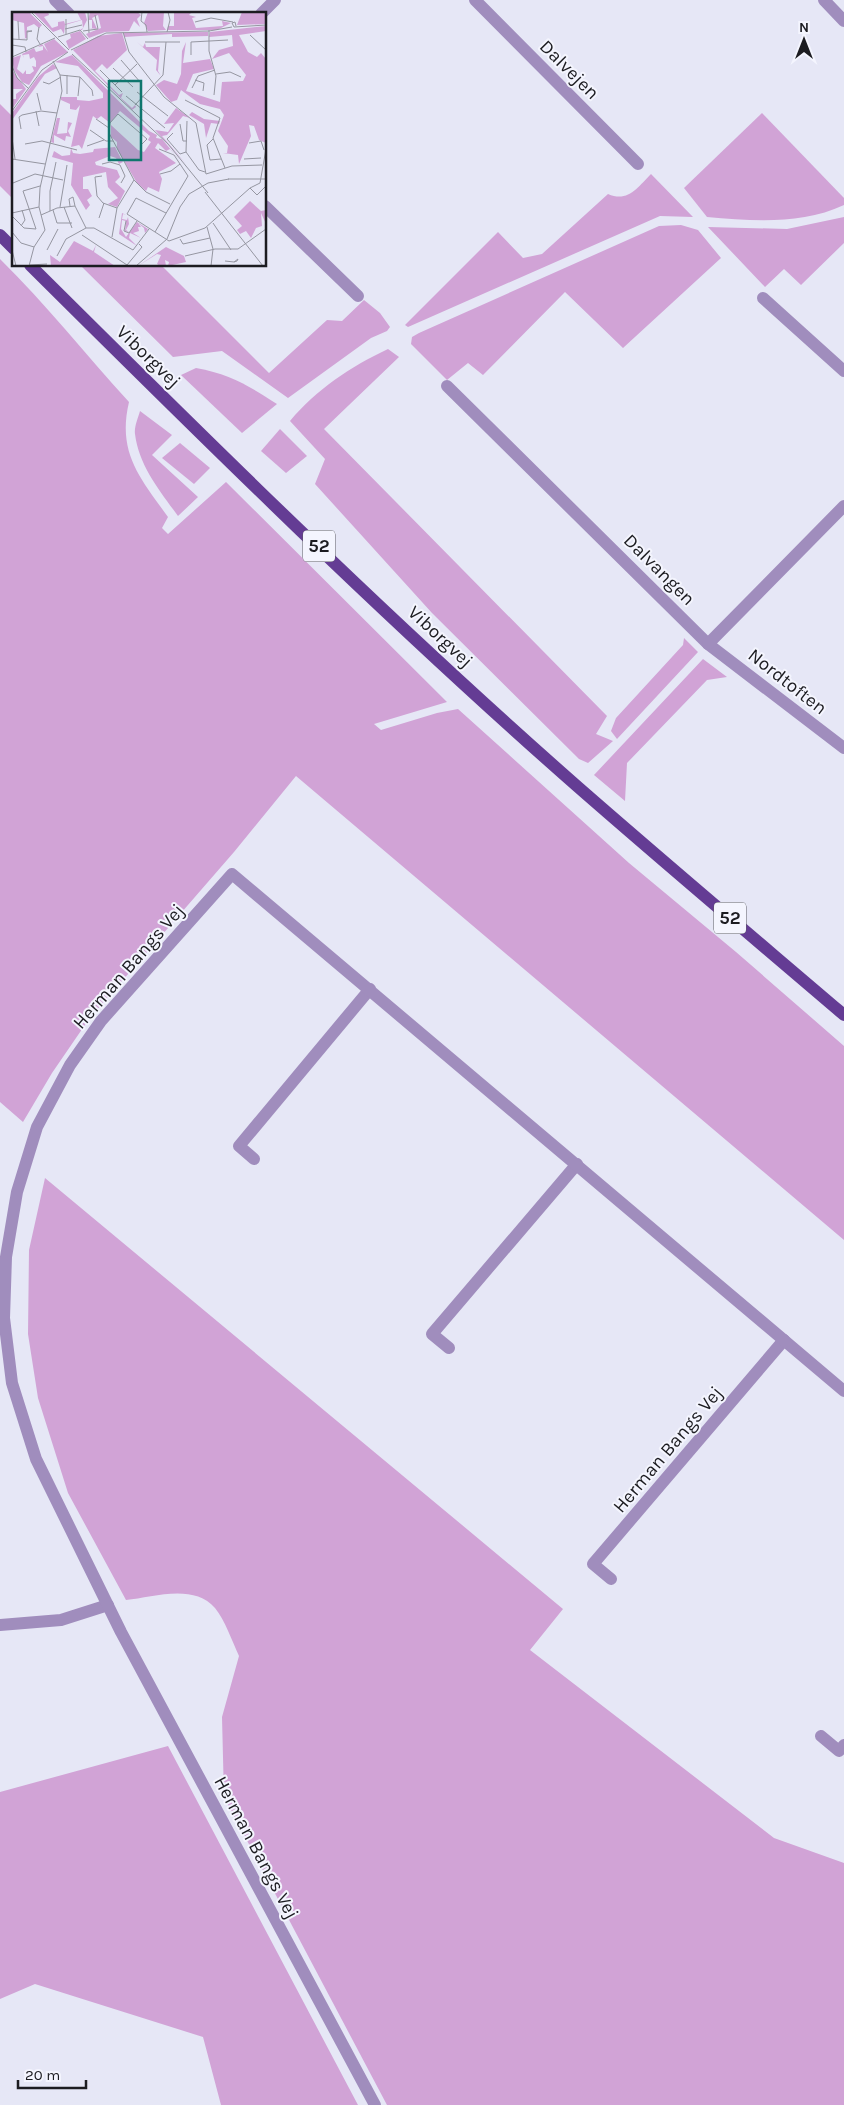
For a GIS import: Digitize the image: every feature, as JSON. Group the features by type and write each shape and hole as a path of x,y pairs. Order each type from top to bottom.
{"main road":[{"path":"0,235 12,247"},
{"name":"Viborgvej","path":"31,266 151,385 439,660 577,786 844,1015"}],"street":[{"path":"55,0 67,12"},
{"path":"263,12 275,0"},
{"name":"Dalvejen","path":"475,0 638,164"},
{"path":"824,0 844,22"},
{"path":"266,207 358,296"},
{"path":"763,298 844,370"},
{"name":"Dalvangen","path":"447,386 708,644"},
{"path":"708,644 844,506"},
{"name":"Nordtoften","path":"708,644 844,748"},
{"name":"Herman Bangs Vej","path":"374,2105 108,1605 36,1459 12,1384 4,1318 3,1256 17,1192 37,1127 70,1065 101,1021 232,874 844,1391"},
{"path":"254,1159 239,1146 370,989"},
{"path":"449,1348 432,1334 577,1164"},
{"name":"Herman Bangs Vej","path":"611,1579 593,1564 784,1340"},
{"path":"0,1625 61,1620 108,1605"},
{"path":"821,1736 839,1751 844,1745"}],"shaded area":[{"path":"0,104 12,116 12,198 0,186"},
{"path":"762,113 844,198 844,205 811,216 794,219 742,220 707,217 684,188"},
{"path":"651,174 693,217 660,216 408,327 405,325 498,232 523,258 542,254 608,194 621,197 627,195"},
{"path":"844,217 844,243 801,285 784,269 765,287 708,227 787,229"},
{"path":"681,225 698,230 721,258 623,348 565,292 483,375 468,363 447,380 411,344 412,337 419,333 659,226"},
{"path":"0,259 50,312 129,402 126,436 129,451 140,477 168,517 162,528 168,534 226,482 447,702 374,724 381,730 437,713 458,709 629,863 736,952 844,1046 844,1240 296,776 234,852 89,1019 52,1073 23,1122 0,1102"},
{"path":"81,266 162,266 269,373 327,320 342,321 364,300 380,313 390,327 387,331 371,338 288,398 222,351 173,357"},
{"path":"388,349 399,357 324,429 607,716 596,734 613,741 588,763 579,759 432,613 315,484 325,459 290,421 311,399 347,371"},
{"path":"196,368 239,382 277,404 242,433 181,375"},
{"path":"140,411 172,435 152,455 198,497 178,516 151,478 137,446 135,431"},
{"path":"280,429 307,456 286,473 261,451"},
{"path":"180,443 210,468 194,484 162,458"},
{"path":"684,638 698,652 617,739 611,731 616,718 683,645"},
{"path":"703,659 727,677 707,680 627,763 625,801 594,775"},
{"path":"45,1178 563,1609 530,1650 774,1838 844,1863 844,2105 387,2105 224,1797 222,1717 239,1656 219,1613 206,1600 185,1594 160,1595 126,1600 68,1493 38,1398 28,1334 29,1250"},
{"path":"168,1746 358,2105 221,2105 203,2037 35,1984 0,1999 0,1792"}]}
